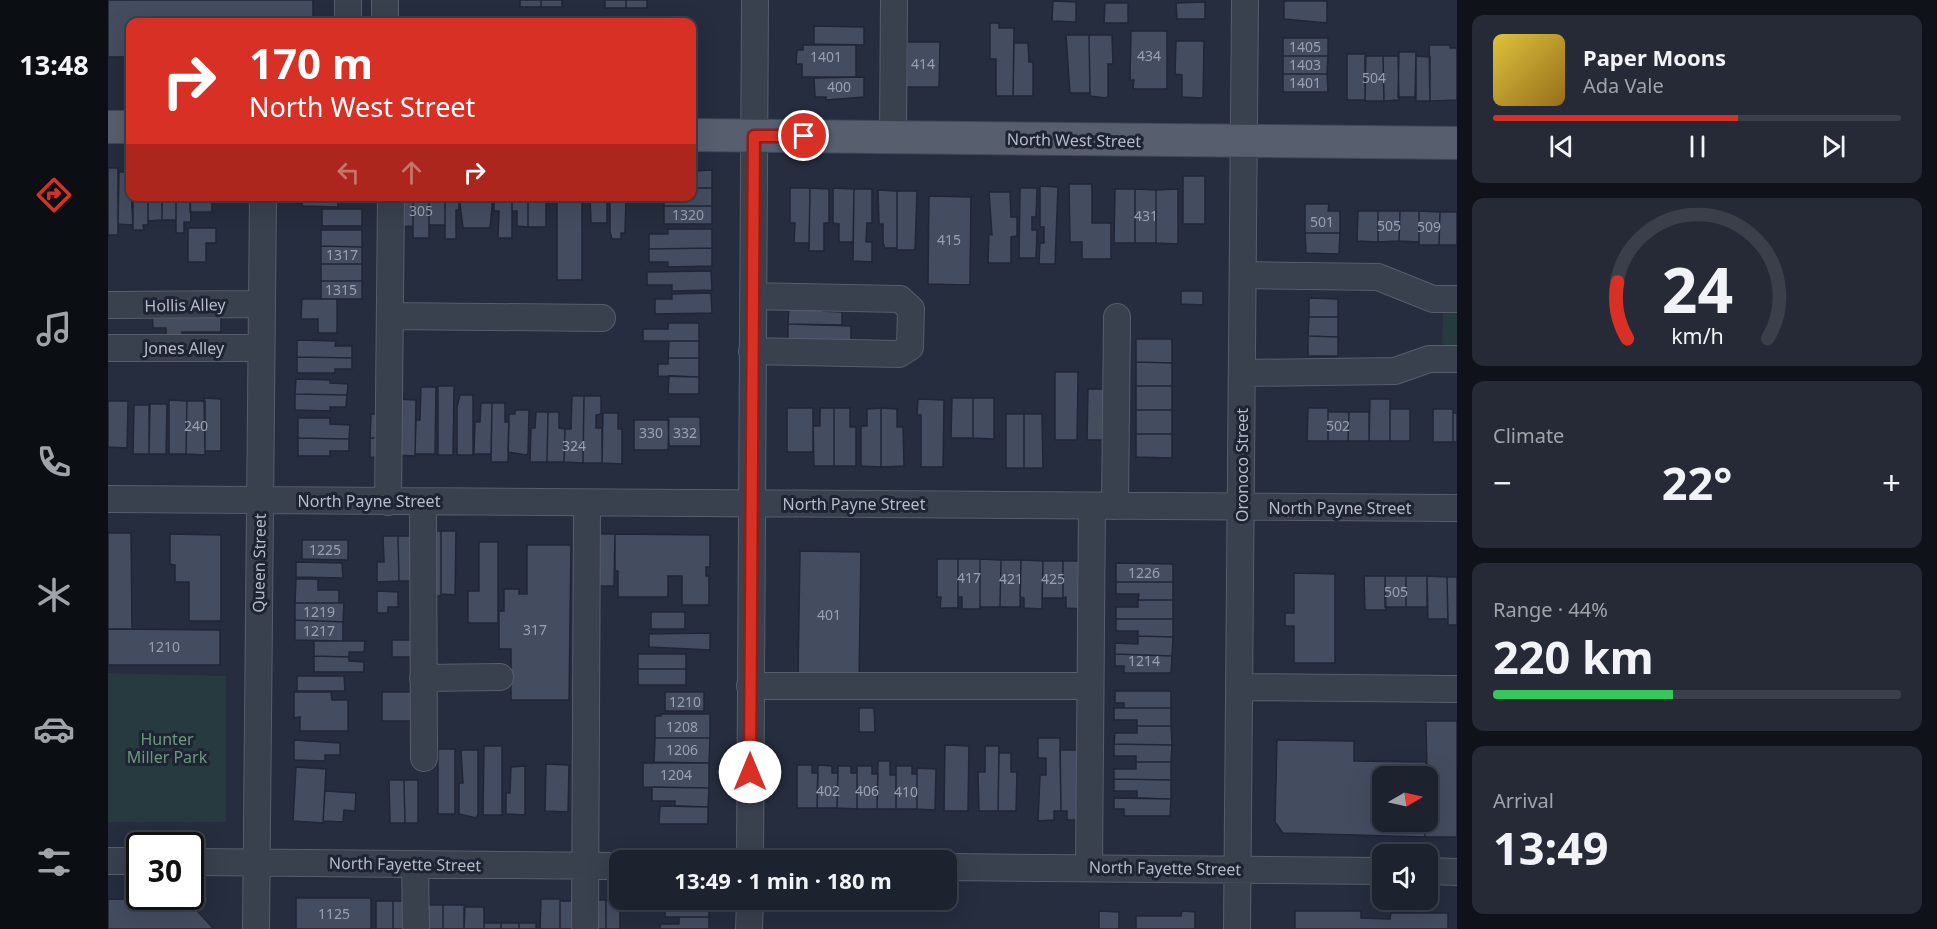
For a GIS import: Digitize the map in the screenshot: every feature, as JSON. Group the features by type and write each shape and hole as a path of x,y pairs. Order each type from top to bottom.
{"main road":[{"path":"108,127 126,127"},
{"name":"North West Street","path":"696,135 1457,143"}],"street":[{"path":"348,0 348,18"},
{"path":"384,18 385,0"},
{"path":"750,850 755,0"},
{"path":"893,138 894,0"},
{"name":"Oronoco Street","path":"1237,929 1245,0"},
{"name":"Queen Street","path":"256,929 263,201"},
{"path":"388,502 391,201"},
{"path":"1243,275 1378,277 1433,298 1457,299"},
{"path":"752,351 899,354 910,347 911,309 900,299 753,296"},
{"name":"Hollis Alley","path":"108,305 261,304"},
{"path":"390,316 602,318"},
{"path":"1089,867 1089,686 1117,316"},
{"name":"Jones Alley","path":"108,348 261,348"},
{"path":"1242,373 1395,371 1429,359 1457,359"},
{"name":"North Payne Street","path":"108,499 1457,508"},
{"path":"423,502 424,758"},
{"path":"585,929 587,503"},
{"path":"423,678 500,677"},
{"path":"750,686 1089,686"},
{"path":"1239,687 1457,689"},
{"path":"108,861 126,861"},
{"name":"North Fayette Street","path":"204,862 609,866"},
{"path":"415,864 416,929"},
{"name":"North Fayette Street","path":"957,867 1372,871"},
{"path":"1438,871 1457,872"},
{"path":"749,929 750,910"}],"green space":[{"path":"1443,305 1457,305 1457,350 1442,350"},
{"name":"Hunter Miller Park","path":"108,673 226,676 226,822 108,822"}],"building":[{"path":"108,0 313,0 313,18 126,18 126,57 108,57"},
{"path":"520,0 541,0 541,7 520,7"},
{"path":"541,0 562,0 562,7 541,7"},
{"path":"605,0 626,0 626,8 605,8"},
{"path":"626,0 647,0 647,8 626,8"},
{"path":"1053,1 1076,2 1076,22 1052,21"},
{"path":"1284,1 1327,1 1327,23 1284,19"},
{"path":"1205,2 1205,19 1177,19 1176,3"},
{"path":"1105,3 1128,3 1128,23 1104,23"},
{"path":"990,23 999,23 999,28 1014,28 1013,96 996,96 996,59 990,59"},
{"path":"814,26 864,27 864,45 814,44"},
{"path":"1131,31 1167,31 1167,89 1133,89 1134,80 1130,80"},
{"path":"1066,35 1089,35 1090,93 1070,93"},
{"path":"1089,35 1112,35 1113,64 1108,64 1108,97 1105,98 1090,96"},
{"path":"1283,38 1328,38 1328,56 1283,56"},
{"path":"1176,41 1204,41 1203,98 1182,97 1182,75 1175,74"},
{"path":"907,42 940,42 939,87 906,87"},
{"path":"1014,43 1028,43 1029,62 1033,62 1033,96 1013,96"},
{"path":"803,45 856,45 856,77 802,77 802,64 796,64 797,50 803,50"},
{"path":"1429,45 1450,45 1450,48 1457,48 1457,100 1430,101"},
{"path":"1399,52 1416,52 1415,97 1398,97"},
{"path":"1347,54 1366,54 1365,100 1347,100"},
{"path":"1283,56 1328,56 1327,74 1283,74"},
{"path":"1365,56 1383,56 1384,101 1365,101"},
{"path":"1383,56 1398,56 1399,100 1384,101"},
{"path":"1416,56 1430,57 1430,101 1416,101"},
{"path":"1283,74 1327,74 1328,92 1283,92"},
{"path":"864,77 864,97 826,100 826,97 815,97 814,78"},
{"path":"108,168 118,168 118,235 108,235"},
{"path":"712,170 712,188 696,188 696,171"},
{"path":"119,172 126,172 126,201 132,201 133,225 118,224"},
{"path":"1183,176 1205,176 1205,224 1183,224"},
{"path":"1069,184 1092,184 1092,223 1111,223 1111,259 1082,259 1082,242 1070,242"},
{"path":"1040,186 1058,187 1055,264 1039,264 1040,243 1044,243 1044,227 1040,227"},
{"path":"696,188 712,188 712,206 664,206 664,201 696,201"},
{"path":"790,188 810,188 809,243 794,243 795,223 790,223"},
{"path":"810,188 829,189 829,223 824,223 824,251 809,251"},
{"path":"833,188 854,189 853,242 839,242 839,224 833,223"},
{"path":"1020,188 1037,188 1036,217 1032,217 1032,230 1037,230 1036,258 1019,258"},
{"path":"854,189 872,189 872,223 867,223 866,242 872,242 872,262 853,261"},
{"path":"1115,189 1135,189 1135,243 1114,243"},
{"path":"1135,189 1156,190 1156,243 1135,243"},
{"path":"1178,189 1178,244 1156,243 1156,190"},
{"path":"878,190 897,191 897,248 885,248 883,243 883,224 879,224"},
{"path":"897,191 917,191 915,250 897,250"},
{"path":"989,192 1010,192 1011,217 1017,217 1017,236 1011,237 1011,263 988,263 989,234 992,235"},
{"path":"929,196 971,197 970,285 928,284"},
{"path":"133,201 148,201 148,225 143,225 144,230 133,230"},
{"path":"148,201 162,201 162,220 148,221"},
{"path":"162,201 176,201 176,220 162,220"},
{"path":"176,201 190,201 191,222 184,222 184,233 176,233"},
{"path":"190,201 212,201 212,212 190,212"},
{"path":"296,201 355,201 338,202 338,207 302,206 302,203 296,203"},
{"path":"396,201 413,201 413,226 399,227"},
{"path":"413,201 429,201 429,238 413,238"},
{"path":"429,201 445,201 445,225 429,225"},
{"path":"445,201 459,201 459,210 456,210 456,239 445,239"},
{"path":"460,201 493,201 490,228 463,228"},
{"path":"494,201 512,201 512,238 498,238 499,211 494,211"},
{"path":"512,201 528,201 528,227 517,226 517,211 512,211"},
{"path":"528,201 546,201 546,227 528,227"},
{"path":"557,201 582,201 582,280 557,280"},
{"path":"590,201 607,201 607,223 591,223"},
{"path":"610,201 626,201 625,233 621,233 621,239 612,239"},
{"path":"1305,204 1329,204 1328,211 1340,211 1340,233 1305,233"},
{"path":"664,206 712,206 712,224 664,224"},
{"path":"322,209 362,209 362,226 322,226"},
{"path":"1358,211 1378,211 1378,242 1357,241"},
{"path":"1378,211 1400,211 1399,241 1378,242"},
{"path":"1400,211 1419,211 1419,242 1399,241"},
{"path":"1419,211 1440,212 1439,245 1419,245"},
{"path":"1440,212 1457,212 1457,245 1439,245"},
{"path":"188,228 216,228 216,243 206,243 206,262 188,262"},
{"path":"668,229 712,229 712,248 649,249 649,234 668,234"},
{"path":"321,230 362,230 362,247 321,246"},
{"path":"1305,233 1340,233 1339,254 1306,253"},
{"path":"321,246 362,247 362,264 321,264"},
{"path":"712,248 712,266 668,267 668,262 649,262 649,249"},
{"path":"321,264 362,264 362,281 321,281"},
{"path":"711,271 712,290 672,291 672,285 647,285 647,272"},
{"path":"321,281 362,281 362,299 321,299"},
{"path":"1181,291 1203,291 1203,305 1181,304"},
{"path":"711,293 712,313 655,314 655,299 672,299 672,294"},
{"path":"1309,298 1338,299 1338,317 1309,317"},
{"path":"302,299 337,299 337,333 318,333 318,319 301,319"},
{"path":"789,305 823,306 823,311 842,312 842,325 788,324"},
{"path":"152,310 221,310 221,332 182,332 182,342 166,342 166,328 153,328"},
{"path":"1309,317 1338,317 1338,337 1308,336"},
{"path":"668,323 699,323 699,341 643,341 643,329 668,329"},
{"path":"788,324 851,326 851,341 788,344"},
{"path":"1308,336 1338,337 1338,356 1308,356"},
{"path":"1136,339 1172,339 1172,363 1136,362"},
{"path":"297,340 336,341 335,346 352,346 352,358 297,357"},
{"path":"669,341 699,341 699,358 668,358"},
{"path":"297,357 352,358 352,369 335,369 335,373 297,373"},
{"path":"668,358 699,358 699,377 658,376 658,364 668,364"},
{"path":"1136,362 1172,363 1172,386 1136,386"},
{"path":"1055,372 1078,372 1077,440 1055,440"},
{"path":"669,376 699,377 699,394 668,394"},
{"path":"296,379 330,380 330,383 348,384 347,395 295,394"},
{"path":"438,386 454,386 453,455 438,455"},
{"path":"1136,386 1172,386 1172,410 1136,410"},
{"path":"421,387 436,387 435,454 415,454 416,420 420,420"},
{"path":"1088,389 1105,389 1109,440 1087,440"},
{"path":"295,394 347,395 346,407 330,407 330,411 295,410"},
{"path":"460,395 473,395 473,455 457,455 457,407"},
{"path":"572,396 584,396 583,463 564,462 565,429 571,429"},
{"path":"584,396 601,396 601,414 596,415 596,428 602,428 602,463 583,463"},
{"path":"204,398 221,399 221,451 205,451"},
{"path":"952,398 973,398 973,438 951,438"},
{"path":"973,398 994,398 994,439 973,438"},
{"path":"396,399 416,400 415,456 395,455"},
{"path":"918,399 944,400 943,467 921,467 921,415 917,415"},
{"path":"1370,399 1390,399 1390,441 1369,441"},
{"path":"169,400 187,401 186,454 169,454"},
{"path":"108,401 128,401 127,448 108,447"},
{"path":"187,401 205,401 205,455 186,454"},
{"path":"481,403 492,403 491,454 474,454 475,422 480,422"},
{"path":"492,403 505,403 505,422 509,422 508,462 491,462"},
{"path":"149,404 167,404 166,454 149,454"},
{"path":"134,405 150,405 149,454 133,454"},
{"path":"787,408 813,408 813,452 787,452"},
{"path":"820,408 834,408 834,466 814,466 813,426 820,426"},
{"path":"834,408 850,408 850,427 856,427 856,466 834,466"},
{"path":"881,408 897,409 897,427 903,427 904,466 881,467"},
{"path":"881,408 881,467 861,466 861,426 867,426 867,409"},
{"path":"1308,408 1328,408 1328,441 1307,441"},
{"path":"1390,409 1410,409 1410,441 1390,441"},
{"path":"1433,409 1453,409 1453,442 1433,442"},
{"path":"515,410 529,410 528,453 526,455 508,452 509,414 515,414"},
{"path":"1136,410 1172,410 1172,434 1136,434"},
{"path":"536,412 548,412 547,462 530,462 531,428 535,428"},
{"path":"548,412 559,412 559,428 565,429 564,462 547,462"},
{"path":"1328,412 1349,412 1348,441 1328,441"},
{"path":"1349,412 1369,412 1369,441 1348,441"},
{"path":"603,413 618,413 618,429 622,429 622,464 602,463"},
{"path":"1453,413 1457,413 1457,442 1453,442"},
{"path":"371,414 384,414 384,438 370,438"},
{"path":"1006,414 1024,414 1024,468 1006,468"},
{"path":"1024,414 1042,414 1043,468 1024,468"},
{"path":"668,417 700,417 701,446 669,446"},
{"path":"298,418 330,418 330,424 350,425 349,439 298,438"},
{"path":"634,420 669,420 668,450 634,450"},
{"path":"1136,434 1172,434 1172,458 1136,457"},
{"path":"298,438 349,439 349,451 330,451 330,456 298,456"},
{"path":"370,438 384,438 384,458 370,457"},
{"path":"428,531 441,531 441,596 427,595"},
{"path":"441,531 456,531 455,595 441,594"},
{"path":"108,533 131,533 132,629 108,629"},
{"path":"170,534 221,535 221,621 189,621 189,582 175,582 175,565 170,564"},
{"path":"595,534 615,534 614,586 599,586"},
{"path":"615,534 710,535 710,567 706,567 706,576 709,576 709,605 682,605 682,576 668,576 668,597 618,597"},
{"path":"383,536 398,536 399,581 377,582 377,562 384,562"},
{"path":"398,536 414,536 415,581 399,581"},
{"path":"302,540 348,540 348,560 302,559"},
{"path":"479,542 498,542 498,623 468,623 468,591 479,591"},
{"path":"527,545 571,545 569,700 511,700 511,649 499,649 499,611 504,611 504,589 519,589 519,594 527,594"},
{"path":"800,551 861,552 859,679 798,678"},
{"path":"937,559 958,559 958,608 940,608 941,597 937,597"},
{"path":"958,559 980,559 980,609 962,609 962,597 958,597"},
{"path":"980,559 1001,560 1000,607 980,607"},
{"path":"1001,560 1021,560 1020,607 1000,607"},
{"path":"1021,560 1043,561 1042,609 1024,608 1024,598 1020,597"},
{"path":"1043,561 1063,561 1063,598 1042,598"},
{"path":"1063,561 1085,561 1084,609 1066,608 1066,597 1063,598"},
{"path":"296,562 342,563 343,578 296,577"},
{"path":"1116,563 1173,564 1173,582 1116,582"},
{"path":"1294,573 1335,574 1335,663 1294,663 1294,626 1285,626 1285,613 1294,613"},
{"path":"1364,576 1385,576 1386,610 1365,610"},
{"path":"1385,576 1406,576 1406,607 1385,607"},
{"path":"1406,576 1427,576 1427,607 1406,607"},
{"path":"1427,576 1447,577 1448,619 1428,619"},
{"path":"1447,577 1457,577 1457,625 1448,625"},
{"path":"296,579 318,579 318,590 339,590 339,603 295,603"},
{"path":"1116,582 1173,582 1173,600 1138,600 1139,594 1116,594"},
{"path":"377,591 398,592 398,607 388,607 388,613 377,613"},
{"path":"1138,600 1173,600 1173,619 1116,619 1116,607 1138,607"},
{"path":"295,603 344,603 343,622 295,620"},
{"path":"651,612 685,612 685,629 651,629"},
{"path":"1116,619 1173,619 1173,637 1138,636 1138,631 1116,631"},
{"path":"295,620 343,622 343,641 295,640"},
{"path":"108,629 220,630 220,665 108,665"},
{"path":"710,633 710,650 649,647 649,634"},
{"path":"1138,636 1173,637 1172,656 1115,654 1115,643 1138,644"},
{"path":"392,640 415,640 415,657 392,657"},
{"path":"314,641 365,641 364,652 349,652 349,657 314,656"},
{"path":"638,654 686,654 686,669 638,669"},
{"path":"1115,654 1172,656 1171,673 1124,673 1124,666 1115,666"},
{"path":"314,656 349,657 349,661 364,662 364,672 314,672"},
{"path":"638,669 686,669 686,685 638,685"},
{"path":"297,676 344,676 345,691 297,691"},
{"path":"1115,691 1171,691 1171,708 1124,708 1124,703 1115,703"},
{"path":"294,692 331,692 332,700 348,700 348,731 300,731 300,717 294,718"},
{"path":"382,692 412,692 412,721 382,721"},
{"path":"665,692 704,692 704,711 665,711"},
{"path":"859,708 874,708 875,732 859,732"},
{"path":"1114,708 1171,708 1171,726 1137,726 1137,720 1114,720"},
{"path":"661,714 710,714 710,738 655,738 655,716 661,716"},
{"path":"1426,721 1457,721 1457,837 1425,837 1425,832 1438,832 1438,766 1427,766"},
{"path":"1137,726 1171,726 1172,745 1114,744 1115,733 1137,733"},
{"path":"655,738 710,738 709,763 654,762"},
{"path":"1038,738 1060,738 1061,811 1054,811 1054,820 1038,821 1040,775 1046,775 1046,758 1038,758"},
{"path":"294,740 340,743 340,755 325,755 325,761 294,760"},
{"path":"1277,740 1354,741 1354,761 1426,762 1426,766 1372,766 1372,832 1425,832 1425,837 1283,833 1275,822"},
{"path":"1114,744 1172,745 1171,762 1136,762 1136,756 1114,756"},
{"path":"945,745 969,746 968,811 944,811"},
{"path":"484,746 502,746 502,815 483,815"},
{"path":"985,746 999,746 998,811 979,811 978,772 985,772"},
{"path":"438,749 455,749 455,814 438,814"},
{"path":"461,750 478,750 478,814 476,818 459,814 459,783 463,783"},
{"path":"1060,750 1077,750 1081,820 1067,820 1067,811 1061,811"},
{"path":"999,753 1011,753 1011,772 1017,772 1016,811 998,811"},
{"path":"878,761 890,761 890,775 896,775 896,809 877,809"},
{"path":"1136,762 1171,762 1171,780 1114,779 1114,769 1136,769"},
{"path":"643,763 709,763 709,788 643,787"},
{"path":"546,764 569,765 568,812 545,811"},
{"path":"797,765 812,765 812,773 818,773 817,808 797,808"},
{"path":"818,765 832,766 832,773 838,773 837,808 817,808"},
{"path":"525,766 525,815 506,814 506,793 510,793 511,767"},
{"path":"838,766 851,766 851,773 857,773 857,809 837,808"},
{"path":"857,766 872,766 872,774 878,774 877,809 857,809"},
{"path":"896,766 912,766 912,774 917,774 917,809 896,809"},
{"path":"296,767 326,769 323,823 293,821"},
{"path":"917,768 936,769 935,810 917,809"},
{"path":"1114,779 1171,780 1171,799 1137,798 1137,791 1114,791"},
{"path":"389,780 404,780 405,823 390,823"},
{"path":"404,780 418,780 418,823 405,823"},
{"path":"652,787 709,788 708,807 675,806 675,801 652,801"},
{"path":"325,791 356,793 355,811 344,810 343,822 323,821"},
{"path":"1114,798 1171,799 1170,816 1124,816 1124,809 1114,809"},
{"path":"660,806 708,807 708,824 659,824"},
{"path":"296,898 371,898 371,929 296,929"},
{"path":"108,899 126,899 126,910 196,910 214,929 108,929"},
{"path":"541,899 560,899 560,929 540,929"},
{"path":"591,900 606,900 606,929 591,929"},
{"path":"606,900 609,900 609,910 620,910 620,929 606,929"},
{"path":"376,901 393,901 393,929 376,929"},
{"path":"393,901 409,901 409,929 393,929"},
{"path":"560,901 578,901 578,929 560,929"},
{"path":"423,905 443,905 443,929 423,929"},
{"path":"443,905 465,905 464,929 443,929"},
{"path":"464,907 484,907 484,929 464,929"},
{"path":"665,910 709,910 709,917 665,917"},
{"path":"1099,911 1119,912 1119,929 1099,929"},
{"path":"1182,911 1195,912 1195,929 1136,929 1136,916 1181,916"},
{"path":"1295,911 1361,911 1361,918 1390,919 1391,913 1448,913 1448,929 1295,929"},
{"path":"679,917 709,917 709,929 660,929 660,924 679,924"},
{"path":"484,923 501,923 501,929 484,929"},
{"path":"501,923 519,923 519,929 501,929"},
{"path":"519,923 536,923 536,929 519,929"}],"route":[{"path":"750,772 754,136 804,136"}]}
